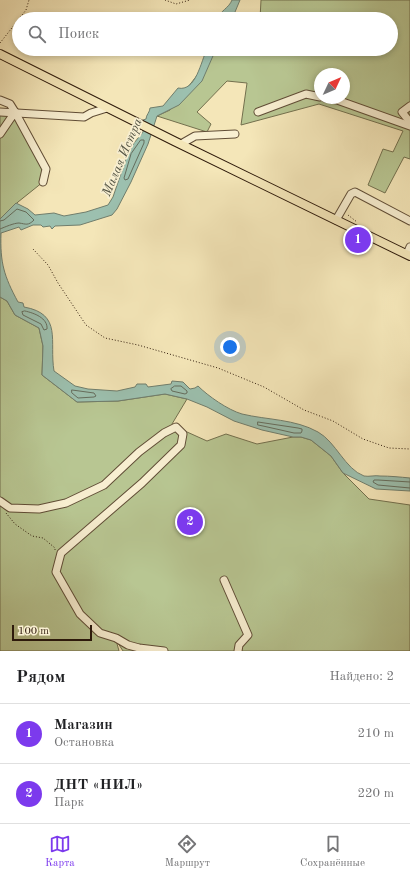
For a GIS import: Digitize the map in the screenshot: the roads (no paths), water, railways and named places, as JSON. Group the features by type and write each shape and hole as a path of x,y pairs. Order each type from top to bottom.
{"main road":[{"path":"0,54 177,143 336,220 409,253"}],"street":[{"path":"258,112 306,94 314,96"},
{"path":"0,100 10,104 46,168 43,182"},
{"path":"349,104 410,126"},
{"path":"410,106 402,112 410,122"},
{"path":"0,112 84,117 91,112 107,108"},
{"path":"0,134 14,112"},
{"path":"177,143 195,136 235,134"},
{"path":"336,220 351,194 355,192 410,221"},
{"path":"0,501 10,508 39,509 66,503 104,484 139,452 164,433 176,427 183,434 181,445 153,473 62,553 56,572 80,614 100,633 116,638 128,645 164,651"},
{"path":"224,580 248,635 239,645 238,651"}],"water":[{"path":"232,0 240,0 235,12 222,12"},
{"path":"204,56 213,56 202,81 179,105 157,116 148,144 131,182 117,209 112,215 80,225 55,226 52,229 50,226 43,227 41,225 33,225 21,230 19,227 1,233 2,261 6,277 18,302 23,303 24,307 36,311 44,316 49,322 53,339 54,371 75,386 88,389 117,391 135,387 137,384 146,384 148,387 171,384 172,381 183,382 190,389 198,386 218,402 236,412 290,422 318,432 330,442 351,468 357,473 364,476 410,478 410,491 376,489 343,473 331,456 311,440 262,430 234,421 207,407 187,399 165,394 118,401 77,402 42,375 43,346 39,328 15,315 7,301 0,297 0,219 16,203 28,209 35,215 54,213 64,216 86,212 108,205 113,197 128,153 143,132 143,120 146,119 150,108 163,106 178,88 184,88 194,81"}],"place":[{"name":"Магазин","path":"358,240"},
{"name":"ДНТ «НИЛ»","path":"190,522"}],"water label":[{"name":"Малая Истра","path":"121,157"}]}
